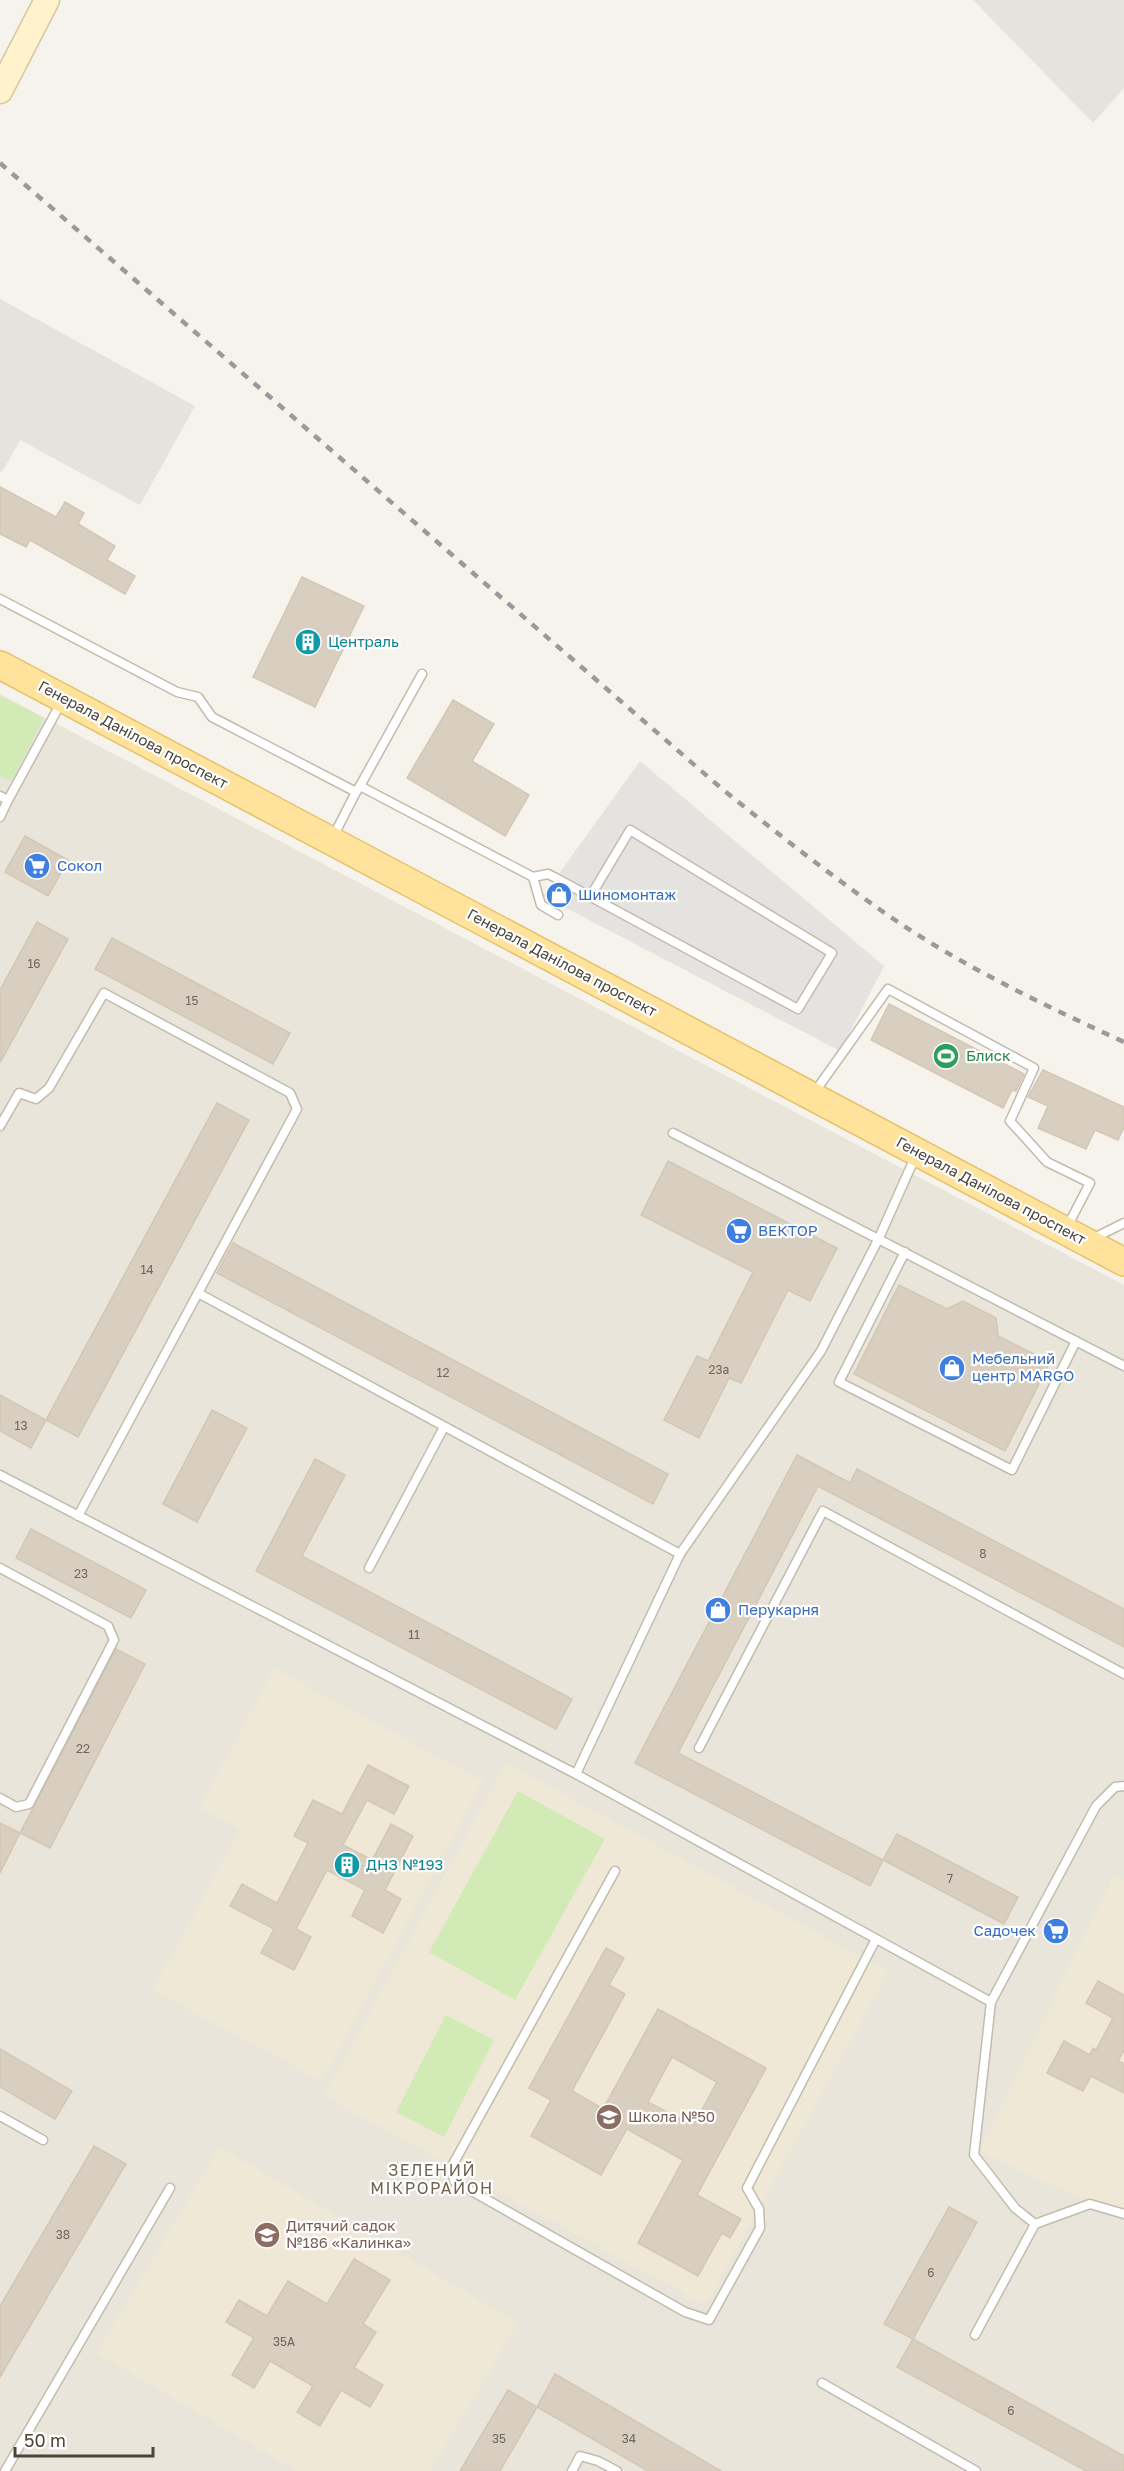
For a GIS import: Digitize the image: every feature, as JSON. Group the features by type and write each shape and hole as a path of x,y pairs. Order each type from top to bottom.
{"main road":[{"path":"0,91 47,0"},
{"name":"Генерала Данілова проспект","path":"0,665 1124,1262"}],"lane":[{"path":"0,599 177,692 198,697 212,717 533,877 548,874 590,897 798,1009 832,953 630,830 590,897"},
{"path":"331,840 422,674"},
{"path":"0,817 4,798 63,699"},
{"path":"533,877 541,905 558,915"},
{"path":"812,1096 888,988 1034,1068 1010,1121 1047,1162 1090,1183 1076,1236 1124,1223"},
{"path":"0,1126 19,1093 36,1099 49,1088 104,993 290,1093 297,1109 78,1516"},
{"path":"673,1133 1124,1366"},
{"path":"576,1774 680,1554 821,1351 879,1238 918,1152"},
{"path":"905,1252 839,1382 1012,1470 1076,1341"},
{"path":"198,1293 680,1554"},
{"path":"369,1568 444,1427"},
{"path":"0,1475 576,1774 991,2002"},
{"path":"699,1748 823,1511 1124,1674"},
{"path":"0,1569 108,1626 114,1640 28,1804 16,1807 0,1798"},
{"path":"1035,2224 1015,2208 974,2156 991,2002 1096,1806 1115,1787 1124,1786"},
{"path":"615,1871 452,2166 454,2181 685,2312 709,2320 760,2228 759,2208 747,2188 876,1939"},
{"path":"0,2116 43,2140"},
{"path":"5,2471 170,2188"},
{"path":"975,2335 1035,2224 1090,2204 1124,2214"},
{"path":"822,2383 976,2471"},
{"path":"572,2471 580,2456 598,2461 617,2471"}],"shaded area":[{"path":"973,0 1124,0 1124,88 1093,123"},
{"path":"0,299 195,406 140,505 20,440 2,472 0,471"},
{"name":"ЗЕЛЕНИЙ МІКРОРАЙОН","path":"0,694 1124,1285 1124,2471 0,2471"},
{"path":"640,761 884,966 840,1051 543,896"},
{"path":"274,1669 483,1781 322,2081 153,1990 240,1829 200,1807"},
{"path":"506,1763 888,1972 706,2305 324,2096"},
{"path":"1114,1875 1124,1880 1124,2220 980,2150"},
{"name":"Дитячий садок №186 «Калинка»","path":"219,2147 518,2323 430,2471 297,2471 97,2353"}],"green space":[{"path":"0,696 44,718 10,780 0,777"},
{"path":"518,1791 605,1839 515,2000 429,1952"},
{"path":"446,2015 494,2040 444,2137 396,2112"}],"building":[{"path":"0,487 56,517 65,502 84,513 78,524 115,546 107,560 135,576 125,594 30,540 26,547 0,534"},
{"name":"Централь","path":"302,577 364,606 315,707 253,677"},
{"path":"453,700 494,724 472,761 529,795 505,836 407,778"},
{"name":"Сокол","path":"25,836 68,860 48,896 5,872"},
{"path":"37,922 68,939 0,1063 0,990"},
{"path":"112,938 290,1033 273,1064 95,969"},
{"name":"Блиск","path":"889,1004 1024,1074 1016,1091 1012,1090 1003,1108 871,1040"},
{"name":"Блиск","path":"1043,1070 1124,1107 1124,1127 1118,1140 1095,1130 1086,1149 1038,1128 1048,1106 1028,1097"},
{"path":"217,1103 249,1120 78,1437 46,1420"},
{"name":"ВЕКТОР","path":"668,1161 837,1248 810,1301 788,1290 741,1383 729,1378 699,1438 664,1420 697,1356 708,1361 753,1272 641,1215"},
{"path":"233,1243 668,1474 653,1504 217,1273"},
{"name":"Мебельний центр MARGO","path":"899,1285 947,1309 963,1301 996,1318 998,1336 1050,1362 1005,1451 854,1374"},
{"path":"0,1395 46,1420 31,1448 0,1431"},
{"path":"212,1410 247,1428 197,1522 163,1504"},
{"path":"797,1455 850,1483 857,1469 1124,1609 1124,1647 818,1486 678,1753 883,1860 870,1886 635,1763"},
{"path":"315,1459 345,1475 302,1556 572,1699 556,1729 256,1571"},
{"path":"31,1529 146,1590 131,1618 16,1558"},
{"path":"116,1649 145,1664 50,1848 20,1833"},
{"name":"ДНЗ №193","path":"368,1765 409,1786 394,1814 367,1800 343,1845 372,1860 391,1824 413,1836 385,1890 401,1899 383,1933 352,1916 365,1890 327,1870 296,1929 311,1937 294,1970 261,1953 274,1929 230,1906 242,1884 277,1903 308,1843 294,1836 313,1800 342,1814"},
{"path":"0,1823 20,1833 0,1873"},
{"path":"897,1834 1018,1897 1004,1924 883,1860"},
{"name":"Школа №50","path":"606,1948 624,1958 609,1985 625,1994 572,2091 603,2109 658,2009 766,2068 697,2195 741,2219 730,2238 722,2233 698,2276 638,2243 683,2160 627,2129 601,2175 531,2136 551,2100 529,2088","holes":["672,2057 717,2082 693,2126 648,2102"]},
{"path":"1098,1981 1124,1995 1124,2050 1118,2061 1124,2064 1124,2093 1091,2076 1083,2091 1047,2073 1064,2041 1090,2055 1093,2048 1096,2050 1113,2018 1086,2003"},
{"path":"0,2049 72,2091 55,2119 0,2087"},
{"path":"94,2146 126,2164 0,2377 0,2306"},
{"path":"949,2207 977,2222 913,2339 884,2324"},
{"path":"354,2259 390,2280 363,2324 376,2332 354,2368 383,2385 370,2407 341,2390 320,2426 297,2412 313,2386 270,2361 254,2388 232,2375 254,2338 226,2322 239,2300 267,2316 288,2281 327,2304"},
{"path":"913,2339 1124,2456 1124,2471 1086,2471 897,2367"},
{"path":"555,2374 721,2471 648,2471 537,2407"},
{"path":"508,2390 537,2407 500,2471 460,2471"}],"railway":[{"path":"0,163 721,788 785,839 922,938 1036,1000 1124,1042"}],"place":[{"name":"Централь","path":"308,642"},
{"name":"Сокол","path":"37,866"},
{"name":"Шиномонтаж","path":"559,895"},
{"name":"Блиск","path":"946,1056"},
{"name":"ВЕКТОР","path":"739,1231"},
{"name":"Мебельний центр MARGO","path":"952,1368"},
{"name":"Перукарня","path":"718,1610"},
{"name":"ДНЗ №193","path":"347,1865"},
{"name":"Садочек","path":"1056,1931"},
{"name":"Школа №50","path":"609,2117"},
{"name":"Дитячий садок №186 «Калинка»","path":"267,2235"}],"district":[{"name":"ЗЕЛЕНИЙ МІКРОРАЙОН","path":"432,2179"}]}
